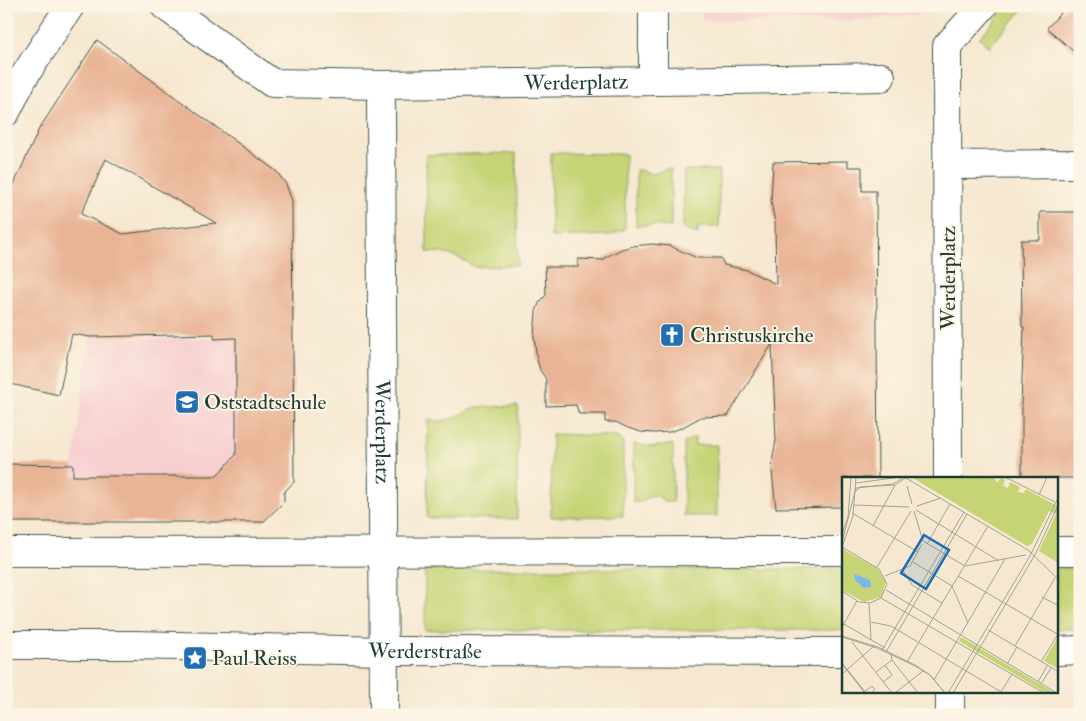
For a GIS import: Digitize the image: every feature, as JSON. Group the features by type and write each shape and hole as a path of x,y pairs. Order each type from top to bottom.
{"street":[{"path":"6,112 23,78 70,6"},
{"name":"Werderplatz","path":"165,6 272,82 382,85 881,76"},
{"path":"653,6 654,80"},
{"name":"Werderplatz","path":"948,477 947,46 983,6"},
{"name":"Werderplatz","path":"381,102 384,715"},
{"path":"947,165 1080,164"},
{"path":"1058,551 1080,550"},
{"path":"6,552 842,551"},
{"name":"Werderstraße","path":"6,645 134,645 384,651 842,652"},
{"path":"1058,651 1080,650"},
{"path":"950,694 950,715"}],"shaded area":[{"path":"701,6 926,6 919,15 843,21 729,21 702,20"},
{"name":"Oststadtschule","path":"90,337 294,338 294,482 284,492 284,502 263,522 236,523 230,517 225,522 73,523 73,465"}],"green space":[{"path":"1008,6 1026,6 989,47 979,38"},
{"path":"516,153 518,265 474,267 454,256 427,252 426,155"},
{"path":"551,153 625,154 625,229 610,235 551,237"},
{"path":"665,169 671,169 671,227 636,226 636,170 652,174"},
{"path":"684,170 719,170 719,227 698,227 698,234 683,229"},
{"path":"518,406 517,519 427,518 428,420 442,421 454,418 476,407"},
{"path":"552,434 613,436 623,441 623,516 551,517"},
{"path":"695,437 695,445 717,445 717,516 684,516 684,443"},
{"path":"634,444 653,447 673,444 673,502 666,502 656,495 650,496 641,502 633,502"},
{"path":"1058,568 1080,568 1080,629 1058,629"},
{"path":"425,569 842,569 842,630 425,630"}],"building":[{"path":"1067,6 1080,6 1080,57 1047,28"},
{"path":"97,40 276,171 286,184 292,201 294,482 284,492 284,502 263,522 6,522 6,464 73,465 73,476 216,476 236,455 236,338 214,339 214,334 90,337 72,334 59,395 6,383 6,202 39,129","holes":["106,159 216,223 123,234 81,214"]},
{"path":"848,161 848,167 862,167 862,191 876,191 878,477 842,477 842,507 776,508 772,472 776,441 772,344 728,416 701,417 681,428 669,432 655,433 641,432 616,422 605,422 605,414 579,414 576,405 546,406 546,379 540,370 534,336 536,312 539,303 546,295 545,267 578,267 578,259 604,260 604,258 622,249 653,244 670,246 697,258 721,258 724,265 747,270 776,284 775,223 771,202 773,162"},
{"path":"1040,212 1080,212 1080,478 1022,477 1021,406 1024,327 1022,327 1021,240 1040,240"}],"place":[{"name":"Christuskirche","path":"672,335"},
{"name":"Oststadtschule","path":"187,402"},
{"name":"Paul Reiss","path":"195,658"}]}
